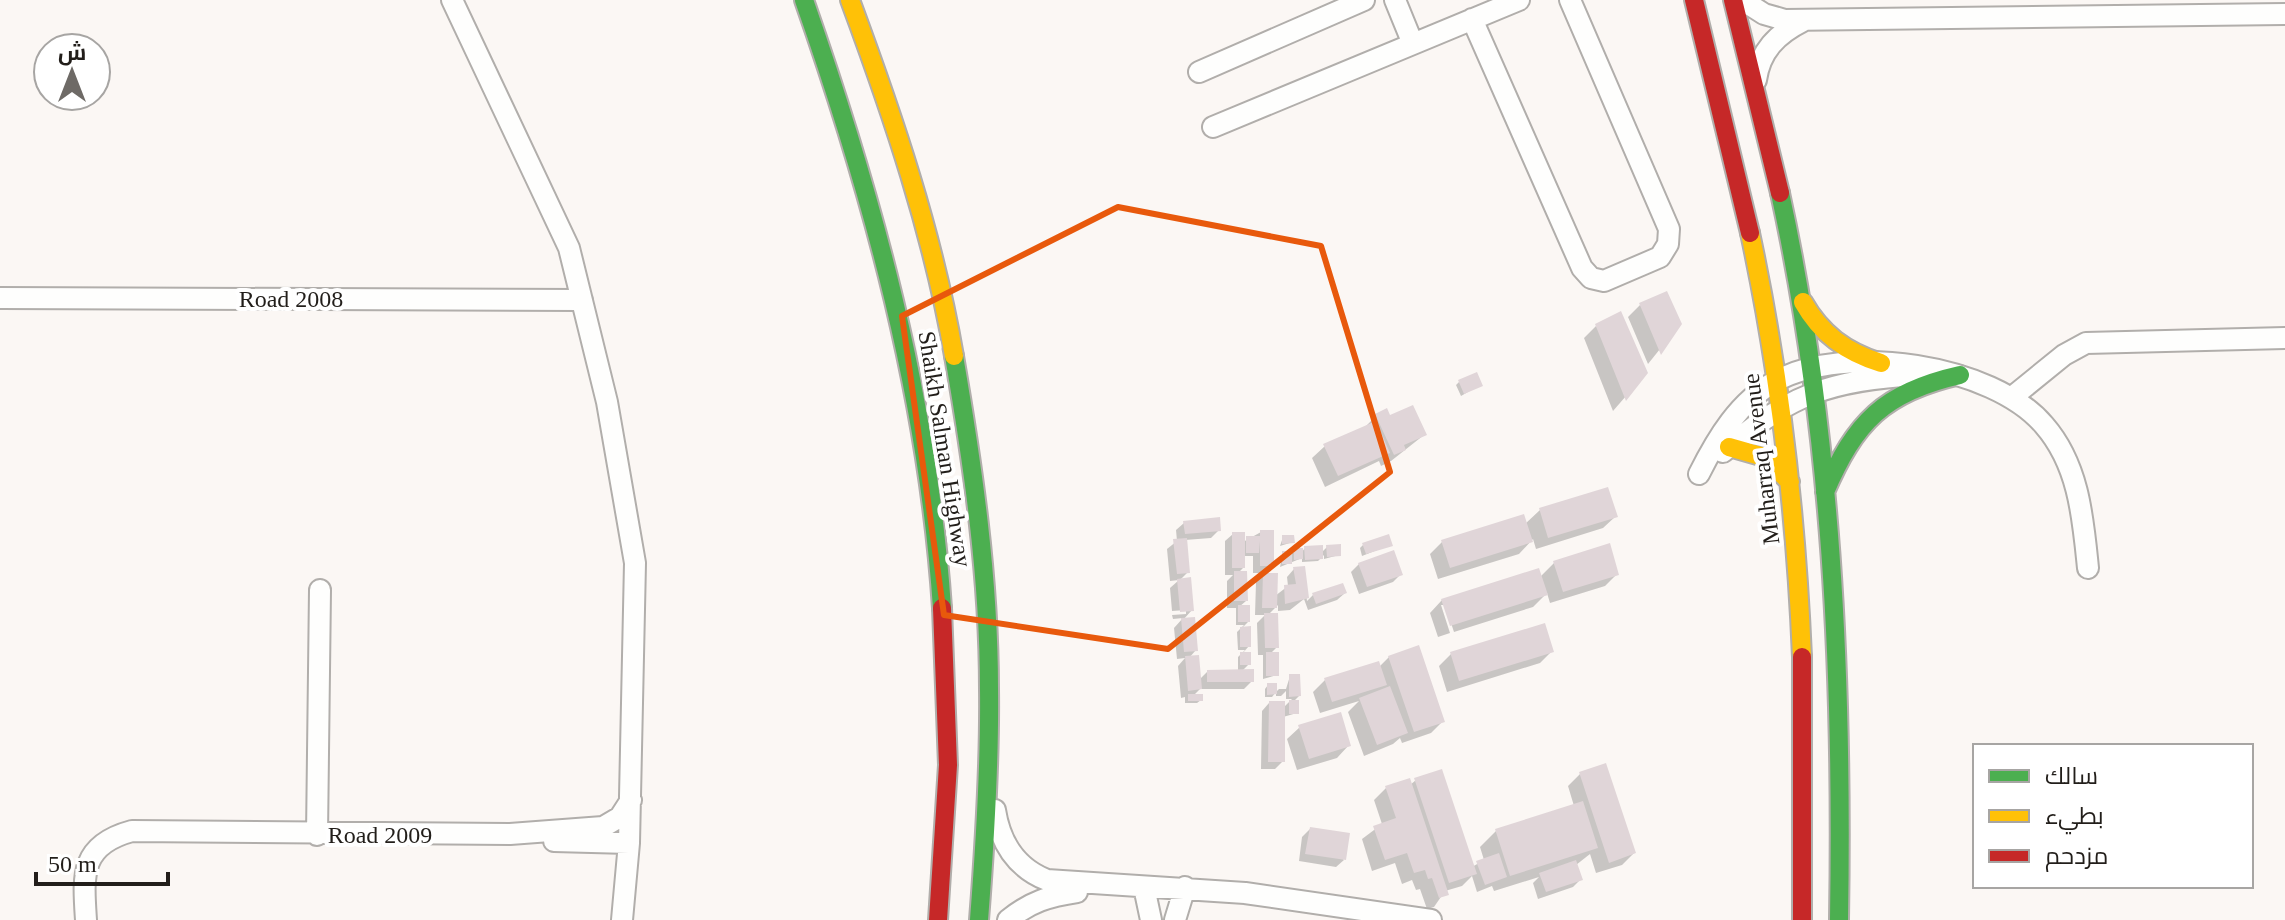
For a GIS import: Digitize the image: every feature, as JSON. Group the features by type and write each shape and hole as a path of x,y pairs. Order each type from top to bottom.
{"main road":[{"name":"Shaikh Salman Highway","path":"804,0 846,113 881,233 910,356 931,480 944,605 949,731 946,868 938,920"},
{"name":"Shaikh Salman Highway","path":"850,0 912,181 952,345 980,541 989,681 989,766 979,920"},
{"name":"Muharraq Avenue","path":"1694,0 1766,312 1790,482 1799,588 1805,822 1802,920"},
{"path":"1733,0 1800,297 1836,585 1843,782 1839,920"},
{"path":"1800,297 1810,316 1832,340 1860,357 1881,363"},
{"path":"1824,494 1853,434 1874,411 1900,392 1929,380 1960,375"},
{"path":"1729,447 1764,457 1790,482"}],"street":[{"path":"452,0 569,248 607,402 635,563 631,800 622,920"},
{"path":"1199,72 1364,0"},
{"path":"1395,0 1413,44"},
{"path":"1213,127 1519,0"},
{"path":"1472,19 1582,268 1591,278 1604,281 1660,257 1668,244 1669,229 1570,0"},
{"path":"1742,0 1764,14 1785,20 2156,8 2285,14"},
{"path":"1755,91 1758,68 1768,46 1785,30 1806,19"},
{"name":"Road 2008","path":"0,298 582,300"},
{"path":"2011,398 2064,355 2086,343 2285,338"},
{"path":"1960,375 1903,376 1812,393 1780,406 1753,424 1699,474 1726,426 1749,401 1776,381 1809,370 1881,363 1960,375 2011,398 2044,425 2066,460 2079,494 2088,568"},
{"path":"317,835 320,590"},
{"path":"989,766 997,825 1007,848 1028,873 1063,883 1145,890"},
{"name":"Road 2009","path":"86,920 83,880 88,861 106,841 132,831 317,835 510,834 603,827 620,817 631,800"},
{"path":"1786,920 1805,822"},
{"name":"Road 2009","path":"510,834 589,844 629,843"},
{"path":"1145,890 1151,920"},
{"path":"1008,920 1026,906 1049,896 1145,890 1289,898 1431,920"},
{"path":"1175,920 1184,891"},
{"path":"1184,891 1375,920"}],"highlighted area":[{"path":"1118,207 1321,246 1390,472 1168,649 944,615 902,316"}],"building":[{"path":"1667,291 1682,324 1661,355 1639,303"},
{"path":"1621,311 1648,373 1626,401 1595,324"},
{"path":"1477,372 1483,386 1464,394 1458,380"},
{"path":"1413,405 1427,435 1404,445 1406,450 1394,455 1375,414 1387,408 1390,415"},
{"path":"1376,421 1390,453 1338,476 1323,444"},
{"path":"1608,487 1618,517 1548,538 1539,508"},
{"path":"1524,514 1533,542 1450,568 1441,540"},
{"path":"1220,517 1221,531 1185,534 1183,521"},
{"path":"1260,530 1274,530 1274,566 1260,566 1260,541 1259,553 1246,553 1246,536 1260,536"},
{"path":"1232,532 1245,532 1245,568 1232,568"},
{"path":"1389,534 1393,546 1366,554 1362,543"},
{"path":"1282,535 1294,535 1295,543 1282,544"},
{"path":"1187,538 1190,573 1177,574 1173,539"},
{"path":"1610,543 1619,575 1563,592 1553,561"},
{"path":"1341,544 1341,556 1327,557 1326,545"},
{"path":"1323,545 1323,559 1305,560 1304,546"},
{"path":"1294,548 1303,548 1303,559 1294,560"},
{"path":"1394,550 1403,575 1367,587 1358,563"},
{"path":"1282,551 1292,551 1292,564 1282,564"},
{"path":"1305,566 1309,598 1285,604 1284,585 1296,584 1293,567"},
{"path":"1539,568 1548,595 1450,626 1441,599"},
{"path":"1234,571 1247,571 1248,601 1234,601"},
{"path":"1263,573 1278,573 1277,608 1262,608"},
{"path":"1191,577 1194,611 1180,612 1177,579"},
{"path":"1343,583 1347,593 1316,604 1312,593"},
{"path":"1238,605 1250,605 1250,622 1238,622"},
{"path":"1264,613 1278,613 1279,648 1265,648"},
{"path":"1195,617 1198,651 1184,652 1181,618"},
{"path":"1545,623 1554,652 1459,681 1450,652"},
{"path":"1251,626 1251,647 1240,647 1240,627"},
{"path":"1419,645 1445,722 1414,732 1388,656"},
{"path":"1240,652 1251,652 1251,665 1240,665"},
{"path":"1266,652 1279,652 1279,676 1266,676"},
{"path":"1199,655 1202,689 1188,691 1185,656"},
{"path":"1379,661 1387,685 1332,702 1324,678"},
{"path":"1254,669 1254,682 1207,682 1207,670"},
{"path":"1289,674 1300,674 1301,696 1289,697"},
{"path":"1267,683 1277,683 1277,694 1267,695"},
{"path":"1390,686 1408,733 1377,745 1359,698"},
{"path":"1188,694 1203,694 1203,701 1188,701"},
{"path":"1289,700 1299,700 1299,714 1289,714"},
{"path":"1269,701 1285,701 1285,762 1268,762"},
{"path":"1341,712 1351,746 1309,759 1298,725"},
{"path":"1606,763 1636,853 1609,863 1579,772"},
{"path":"1442,769 1477,874 1449,883 1414,778"},
{"path":"1410,778 1449,895 1439,898 1432,878 1428,879 1425,870 1414,873 1407,853 1385,860 1373,826 1396,818 1385,786"},
{"path":"1583,801 1598,848 1510,876 1495,829"},
{"path":"1310,827 1350,833 1346,860 1305,854"},
{"path":"1499,853 1507,877 1485,885 1476,861"},
{"path":"1576,860 1583,880 1546,892 1539,873"}],"traffic: fast":[{"path":"804,0 853,149 894,300 924,453 942,608"},
{"path":"1780,193 1798,283 1823,464 1836,646 1839,920"},
{"path":"954,356 979,522 988,647 988,776 979,920"},
{"path":"1825,492 1848,447 1875,414 1911,391 1960,375"}],"traffic: slow":[{"path":"850,0 923,220 954,356"},
{"path":"1750,233 1770,338 1785,444 1796,550 1802,657"},
{"path":"1803,302 1818,323 1836,340 1881,363"},
{"path":"1729,447 1764,457 1790,482"}],"traffic: jam":[{"path":"1694,0 1750,233"},
{"path":"1733,0 1780,193"},
{"path":"938,920 948,765 942,608"},
{"path":"1802,657 1802,920"}]}
